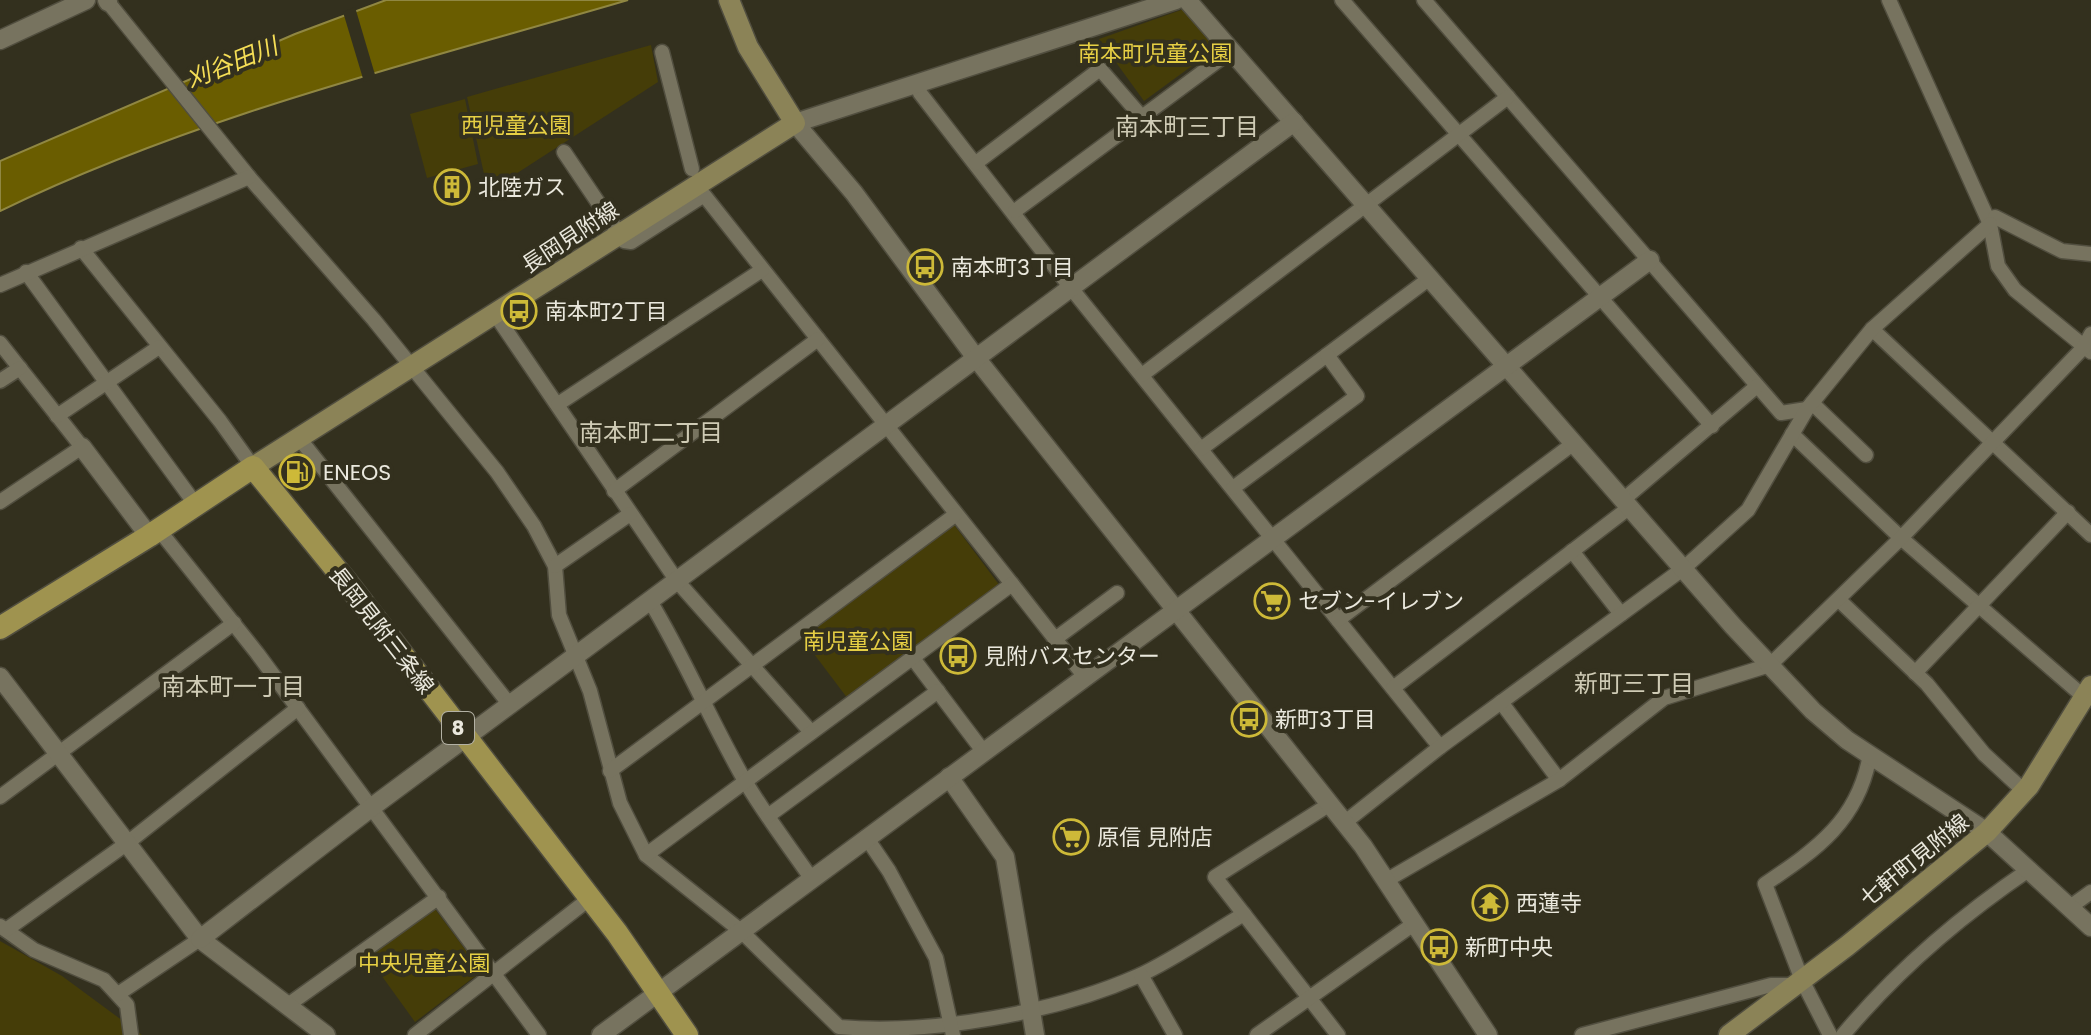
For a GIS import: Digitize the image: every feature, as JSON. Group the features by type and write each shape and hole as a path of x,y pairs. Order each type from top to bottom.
{"main road":[{"path":"730,3 748,47 795,123"},
{"name":"長岡見附線","path":"253,467 795,123"},
{"path":"0,628 154,533 253,467"},
{"name":"長岡見附三条線","path":"253,467 348,584 660,991 687,1035"},
{"name":"七軒町見附線","path":"1729,1035 1799,983 1987,832 2024,791 2087,691"}],"street":[{"path":"0,40 86,0"},
{"path":"1176,0 795,123 854,193 976,358 1330,804 1387,880 1488,1035"},
{"path":"1187,0 1506,366 1813,711 1870,754 1987,832 2091,927"},
{"path":"1342,0 1712,426"},
{"path":"1424,0 1781,413 1809,406"},
{"path":"1387,880 1559,780 1645,709 1664,698 1770,665 1901,538 2089,344 2015,290 1998,266 1992,221 1889,0"},
{"path":"108,1 249,177 497,472 534,526 555,566 559,615 577,655 620,803 646,855 741,931 839,1027 952,1032 1033,1011 1141,975 1244,914"},
{"path":"1015,211 1140,115 1231,51"},
{"path":"662,52 692,169"},
{"path":"976,163 1100,69 1140,115"},
{"path":"916,83 920,93 1015,211 1071,288 1440,747"},
{"path":"1142,375 1508,97"},
{"path":"118,994 200,939 372,807 1294,122"},
{"path":"564,152 624,241 631,242 704,195 1085,677"},
{"path":"0,285 249,177"},
{"path":"1992,221 2062,251 2091,254"},
{"path":"1344,823 1440,747 1684,568 1748,510 1809,406 1872,329 1992,221"},
{"path":"81,248 253,467"},
{"path":"601,1035 1650,260"},
{"path":"558,404 762,270"},
{"path":"26,272 196,505"},
{"path":"1201,449 1430,278"},
{"path":"495,314 677,581 811,732"},
{"path":"1872,329 2091,535"},
{"path":"614,491 818,339"},
{"path":"0,343 82,447 234,623 539,1035"},
{"path":"57,416 159,347"},
{"path":"1233,488 1357,396 1327,355"},
{"path":"0,381 20,368"},
{"path":"1393,688 1572,551 1757,386"},
{"path":"1809,406 1866,455"},
{"path":"1792,434 1901,538 1978,605 2087,691"},
{"path":"299,438 510,705"},
{"path":"1338,620 1574,443"},
{"path":"0,502 82,447"},
{"path":"1915,673 2068,512"},
{"path":"555,566 630,514"},
{"path":"610,771 955,515"},
{"path":"1572,551 1621,614"},
{"path":"646,855 1012,584"},
{"path":"1055,639 1117,593"},
{"path":"1839,600 1915,673 1984,754 2024,791"},
{"path":"650,601 683,656 703,702 746,783 811,878"},
{"path":"0,797 234,623"},
{"path":"912,657 983,751"},
{"path":"0,677 200,939 326,1035"},
{"path":"768,816 938,691"},
{"path":"1501,702 1559,780"},
{"path":"131,1035 127,1005 104,980 34,950 3,928 126,844 298,708"},
{"path":"1830,1035 1799,983 1765,884 1811,853 1848,815 1867,774 1870,754"},
{"path":"949,777 1005,857 1035,1035"},
{"path":"1330,804 1215,877 1338,1035"},
{"path":"866,837 889,871 936,958 952,1032"},
{"path":"1843,1035 1885,985 1908,964 1967,912 2030,869"},
{"path":"2070,907 2091,892"},
{"path":"288,1005 439,897"},
{"path":"415,1035 589,899"},
{"path":"1261,1034 1415,923"},
{"path":"1141,975 1175,1035"},
{"path":"1582,1035 1771,985 1799,983"}],"green space":[{"name":"南本町児童公園","path":"1184,9 1215,49 1144,101 1099,39"},
{"name":"西児童公園","path":"651,45 658,82 488,192 467,97"},
{"path":"465,99 478,164 427,178 410,114"},
{"name":"南児童公園","path":"952,522 1000,586 848,699 802,638 805,630"},
{"name":"中央児童公園","path":"429,908 435,909 479,968 478,974 415,1022 366,954"},
{"path":"0,941 62,976 142,1035 0,1035"}],"water":[{"name":"刈谷田川","path":"386,0 628,0 230,118 75,177 0,211 0,161 295,34"}],"pier":[{"path":"355,7 376,78 364,82 343,12"}],"place":[{"name":"北陸ガス","path":"452,187"},
{"name":"南本町3丁目","path":"925,267"},
{"name":"南本町2丁目","path":"519,311"},
{"name":"ENEOS","path":"297,472"},
{"name":"セブン-イレブン","path":"1272,601"},
{"name":"見附バスセンター","path":"958,656"},
{"name":"新町3丁目","path":"1249,719"},
{"name":"原信 見附店","path":"1071,837"},
{"name":"西蓮寺","path":"1490,903"},
{"name":"新町中央","path":"1439,947"}],"district":[{"name":"南本町三丁目","path":"1187,127"},
{"name":"南本町二丁目","path":"651,433"},
{"name":"新町三丁目","path":"1634,684"},
{"name":"南本町一丁目","path":"233,687"}]}
